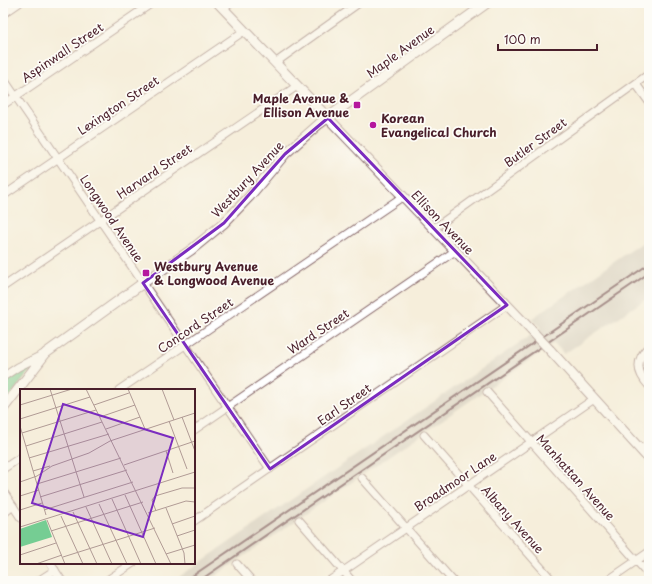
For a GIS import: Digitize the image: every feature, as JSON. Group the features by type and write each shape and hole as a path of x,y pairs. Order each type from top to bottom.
{"main road":[{"name":"Maple Avenue","path":"328,118 388,73 487,3"},
{"name":"Ellison Avenue","path":"220,6 550,350 649,459"},
{"name":"Westbury Avenue","path":"3,409 46,352 142,283 191,250 224,223 249,197 285,154 328,118"}],"street":[{"path":"3,14 20,3"},
{"name":"Aspinwall Street","path":"3,105 152,3"},
{"path":"220,6 231,3"},
{"path":"275,63 359,3"},
{"name":"Lexington Street","path":"3,196 244,31"},
{"name":"Butler Street","path":"434,229 649,74"},
{"name":"Longwood Avenue","path":"3,78 270,469"},
{"path":"636,84 649,102"},
{"name":"Harvard Street","path":"3,287 297,86"},
{"name":"Concord Street","path":"120,389 402,196"},
{"name":"Ward Street","path":"195,429 455,251"},
{"name":"Earl Street","path":"195,520 507,305"},
{"path":"649,346 642,354 639,368 643,379 649,386"},
{"name":"Westbury Avenue","path":"3,377 46,352"},
{"name":"Manhattan Avenue","path":"486,392 649,575"},
{"name":"Broadmoor Lane","path":"328,581 594,399"},
{"name":"Albany Avenue","path":"424,435 553,581"},
{"path":"640,450 649,444"},
{"path":"3,469 20,458"},
{"path":"362,478 453,581"},
{"path":"3,491 20,516"},
{"path":"3,514 13,506"},
{"path":"299,520 352,581"},
{"path":"607,581 649,552"},
{"path":"51,564 62,581"},
{"path":"106,581 132,564"},
{"path":"237,564 252,581"},
{"path":"38,581 55,570"}],"highlighted area":[{"path":"328,118 507,305 270,469 143,283 224,223 285,154"}],"shaded area":[{"path":"649,238 649,297 564,354 554,343 208,581 173,581 541,328 531,319"}],"green space":[{"path":"40,358 3,405 3,379"}],"railway":[{"path":"185,581 649,264"},
{"path":"199,581 649,273"}],"place":[{"name":"Maple Avenue & Ellison Avenue","path":"357,105"},
{"name":"Korean Evangelical Church","path":"373,125"},
{"name":"Westbury Avenue & Longwood Avenue","path":"146,273"}]}
